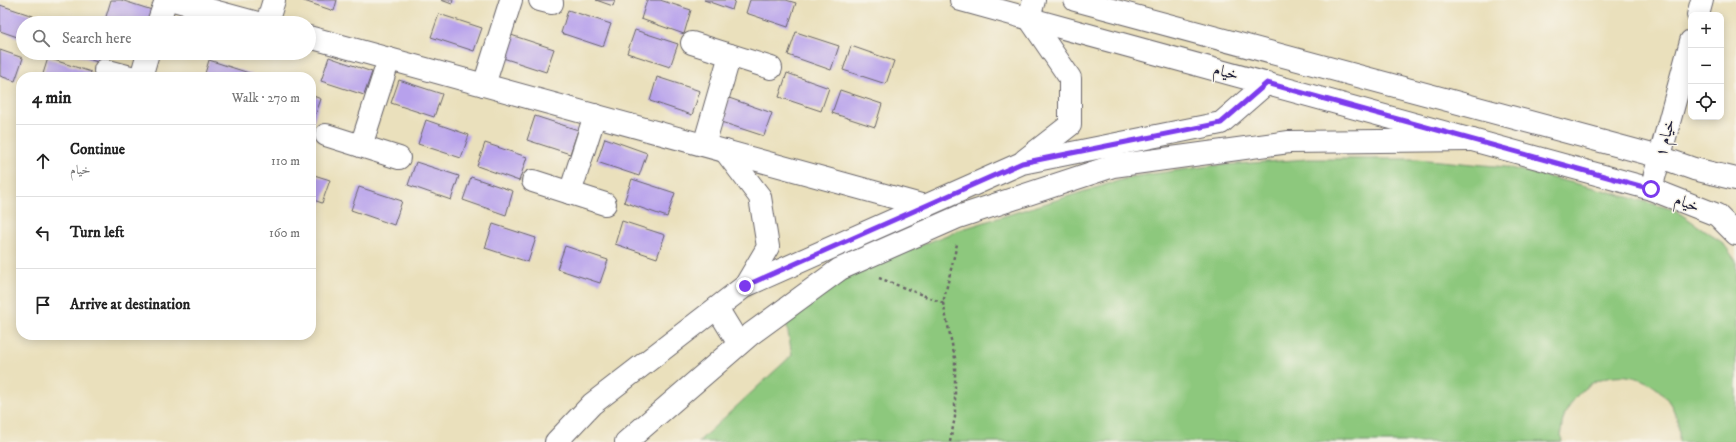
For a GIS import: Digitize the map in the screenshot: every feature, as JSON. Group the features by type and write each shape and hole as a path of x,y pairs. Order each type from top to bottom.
{"street":[{"path":"160,16 166,0"},
{"path":"173,0 232,16"},
{"path":"269,16 274,0"},
{"path":"484,85 511,0"},
{"name":"خیام","path":"961,0 1031,9 1267,83 1651,189 1717,215 1736,234"},
{"name":"خیام","path":"1075,0 1660,157 1694,169 1736,179"},
{"path":"1699,12 1702,0"},
{"path":"1022,163 1070,125 1070,78 1031,9"},
{"path":"316,39 925,206"},
{"path":"692,43 771,68"},
{"name":"خیام ۱","path":"1651,189 1689,48"},
{"path":"704,145 730,55"},
{"path":"361,146 389,59"},
{"path":"142,72 146,60"},
{"path":"105,70 112,72"},
{"path":"556,442 592,404 745,286 1022,163 1221,123 1267,83"},
{"path":"570,193 595,115"},
{"path":"326,135 399,158"},
{"path":"626,442 739,344 840,269 958,217 1113,166 1289,142 1472,140"},
{"path":"725,151 760,197 767,240 768,247 745,286"},
{"path":"533,181 605,204"},
{"path":"717,308 739,344"}],"path":[{"path":"950,442 955,418 955,358 943,303 953,265 959,230 958,217"}],"green space":[{"path":"1308,159 1417,159 1506,167 1599,189 1675,210 1723,243 1736,261 1736,442 1679,442 1677,419 1668,401 1655,387 1638,378 1619,376 1601,379 1583,389 1569,407 1563,419 1561,428 1562,442 698,442 792,355 786,321 855,272 959,230 1131,177 1209,166"}],"building":[{"path":"111,0 121,0 155,11 153,16 106,16"},
{"path":"301,0 337,0 334,11"},
{"path":"441,0 453,0 452,4"},
{"path":"596,0 615,0 613,6"},
{"path":"647,0 660,0 691,10 684,34 641,19"},
{"path":"704,0 735,0 732,10"},
{"path":"750,0 786,0 796,3 788,27 746,13"},
{"path":"0,5 33,16 16,16 16,37 0,31"},
{"path":"568,10 611,24 603,47 561,33"},
{"path":"439,14 482,28 474,51 431,37"},
{"path":"635,30 678,44 670,67 627,53"},
{"path":"796,32 839,46 831,70 788,55"},
{"path":"511,35 554,49 546,72 503,58"},
{"path":"851,46 894,61 886,84 843,70"},
{"path":"0,50 16,56 16,60 22,60 18,72 16,72 15,81 0,76"},
{"path":"329,57 372,72 364,95 321,81"},
{"path":"47,60 54,60 91,72 44,72"},
{"path":"209,60 246,72 205,72"},
{"path":"787,73 829,88 821,111 779,97"},
{"path":"657,77 700,91 692,115 650,101"},
{"path":"399,80 442,94 434,117 391,103"},
{"path":"840,90 882,104 875,127 832,113"},
{"path":"316,97 321,99 316,113"},
{"path":"729,98 772,113 764,136 721,122"},
{"path":"535,116 578,130 570,154 527,140"},
{"path":"426,120 469,135 461,158 418,144"},
{"path":"605,138 647,153 639,176 597,162"},
{"path":"485,143 527,157 519,181 477,166"},
{"path":"416,162 459,176 451,200 408,185"},
{"path":"316,176 330,180 322,203 316,201"},
{"path":"471,177 513,191 506,215 463,200"},
{"path":"632,179 675,193 667,217 624,202"},
{"path":"359,187 402,201 394,225 351,210"},
{"path":"622,221 665,235 657,258 615,244"},
{"path":"493,224 536,238 528,262 485,248"},
{"path":"565,246 608,260 600,283 557,269"}],"route":[{"path":"745,286 1022,163 1221,123 1267,83 1651,189"}]}
